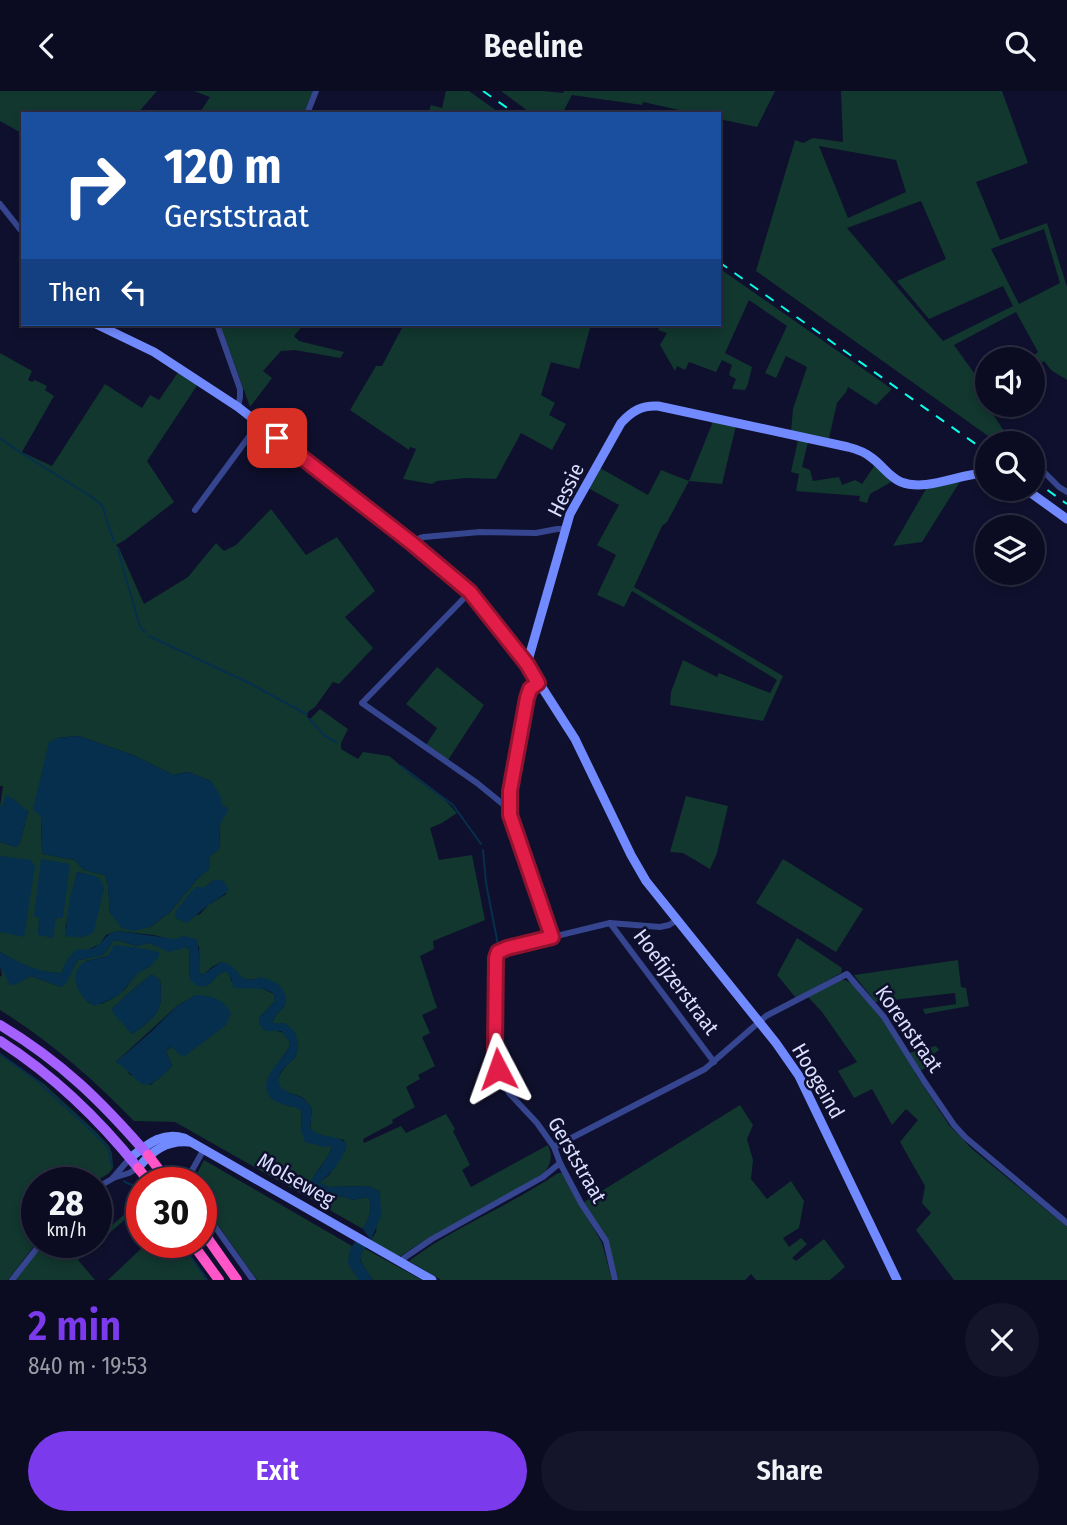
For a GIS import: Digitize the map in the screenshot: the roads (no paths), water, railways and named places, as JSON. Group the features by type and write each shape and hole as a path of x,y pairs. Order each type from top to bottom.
{"highway":[{"path":"145,1152 157,1167"},
{"path":"217,1252 237,1280"},
{"path":"203,1258 219,1280"}],"main road":[{"path":"0,1025 39,1050 82,1085 145,1152"},
{"path":"0,1041 55,1081 93,1116 137,1167"}],"street":[{"path":"308,112 316,91"},
{"path":"0,204 21,230"},
{"path":"100,326 155,352 238,407 470,592 527,664 579,748 640,872 677,921 660,927 610,923 552,937 510,815 510,791 527,698 530,689 538,683"},
{"path":"218,326 240,389 238,407"},
{"name":"Hessie","path":"527,664 570,514 621,423 636,410 649,406 672,409 848,447 872,457 890,475 905,484 930,484 975,473"},
{"path":"195,510 259,423"},
{"path":"1045,473 1067,492"},
{"path":"1042,501 1067,519"},
{"path":"413,544 424,537 480,532 536,533 566,530"},
{"path":"470,592 362,703 468,776 510,810"},
{"name":"Hoogeind","path":"677,921 799,1076 897,1280"},
{"name":"Hoefijzerstraat","path":"610,923 713,1062"},
{"name":"Gerststraat","path":"552,937 498,952 495,1048 498,1069 509,1093 537,1123 554,1147 582,1203 606,1241 615,1280"},
{"name":"Korenstraat","path":"554,1147 694,1075 766,1016 847,974 884,1017 954,1125 1067,1223"},
{"name":"Molseweg","path":"145,1152 157,1139 177,1135 432,1280"},
{"path":"112,1178 130,1158 166,1145 194,1143"},
{"path":"159,1167 159,1158 166,1145"},
{"path":"194,1167 204,1149"},
{"path":"138,1167 145,1152"},
{"path":"401,1262 432,1239 543,1177 560,1163"},
{"path":"112,1178 126,1174"},
{"path":"217,1229 253,1280"},
{"path":"12,1280 29,1258"}],"water":[{"path":"79,736 135,756 173,775 188,772 211,781 221,797 221,804 229,809 220,824 219,849 210,856 210,868 197,879 170,912 150,927 133,931 122,928 110,913 105,875 84,870 75,860 43,854 42,818 33,809 49,742 57,738"},
{"path":"6,795 28,811 20,843 16,847 0,842 0,806"},
{"path":"0,856 31,860 35,866 24,937 0,932"},
{"path":"41,859 70,864 63,918 56,918 53,938 38,935 39,918 34,916"},
{"path":"77,872 97,877 104,888 94,931 81,937 65,936 70,897"},
{"path":"214,880 222,880 229,889 225,894 187,923 175,918 175,912 196,887 205,887"},
{"path":"117,931 197,939 202,975 221,962 232,966 245,978 265,978 282,988 286,1004 272,1023 283,1023 291,1028 296,1036 298,1051 280,1074 280,1085 312,1108 310,1128 314,1132 339,1139 347,1145 337,1165 320,1183 328,1187 369,1186 380,1192 381,1216 371,1240 363,1229 370,1209 368,1197 352,1200 317,1192 309,1185 332,1146 324,1147 305,1142 301,1110 277,1102 268,1094 267,1080 290,1046 281,1031 265,1031 259,1024 259,1018 275,1001 274,994 259,988 233,987 231,977 225,971 208,985 197,986 190,979 187,947 169,952 149,943 137,946 113,941 105,953 78,960 62,987 31,976 14,985 10,984 0,966 0,952 37,969 61,973 75,950 93,948"},
{"path":"115,945 159,952 159,956 151,966 138,973 119,995 95,1006 78,989 76,972 85,962 107,956"},
{"path":"152,974 160,980 159,1007 150,1020 132,1034 112,1009"},
{"path":"196,995 211,997 225,1004 231,1013 226,1025 185,1056 171,1046 166,1051 172,1066 147,1085 137,1081 116,1062 177,1006"}],"waterway":[{"path":"0,438 102,505 114,542"},
{"path":"118,550 140,627 145,632"},
{"path":"149,636 249,683 306,714"},
{"path":"309,719 325,736 336,742"},
{"path":"401,766 453,805 481,844"},
{"path":"483,850 486,883 498,945"},
{"path":"0,1054 35,1079 93,1132 106,1145 112,1166"},
{"path":"360,1245 354,1262 366,1280"},
{"path":"192,1258 207,1280"}],"railway":[{"path":"483,91 513,112"},
{"path":"721,263 975,443"},
{"path":"1045,488 1067,504"}]}
